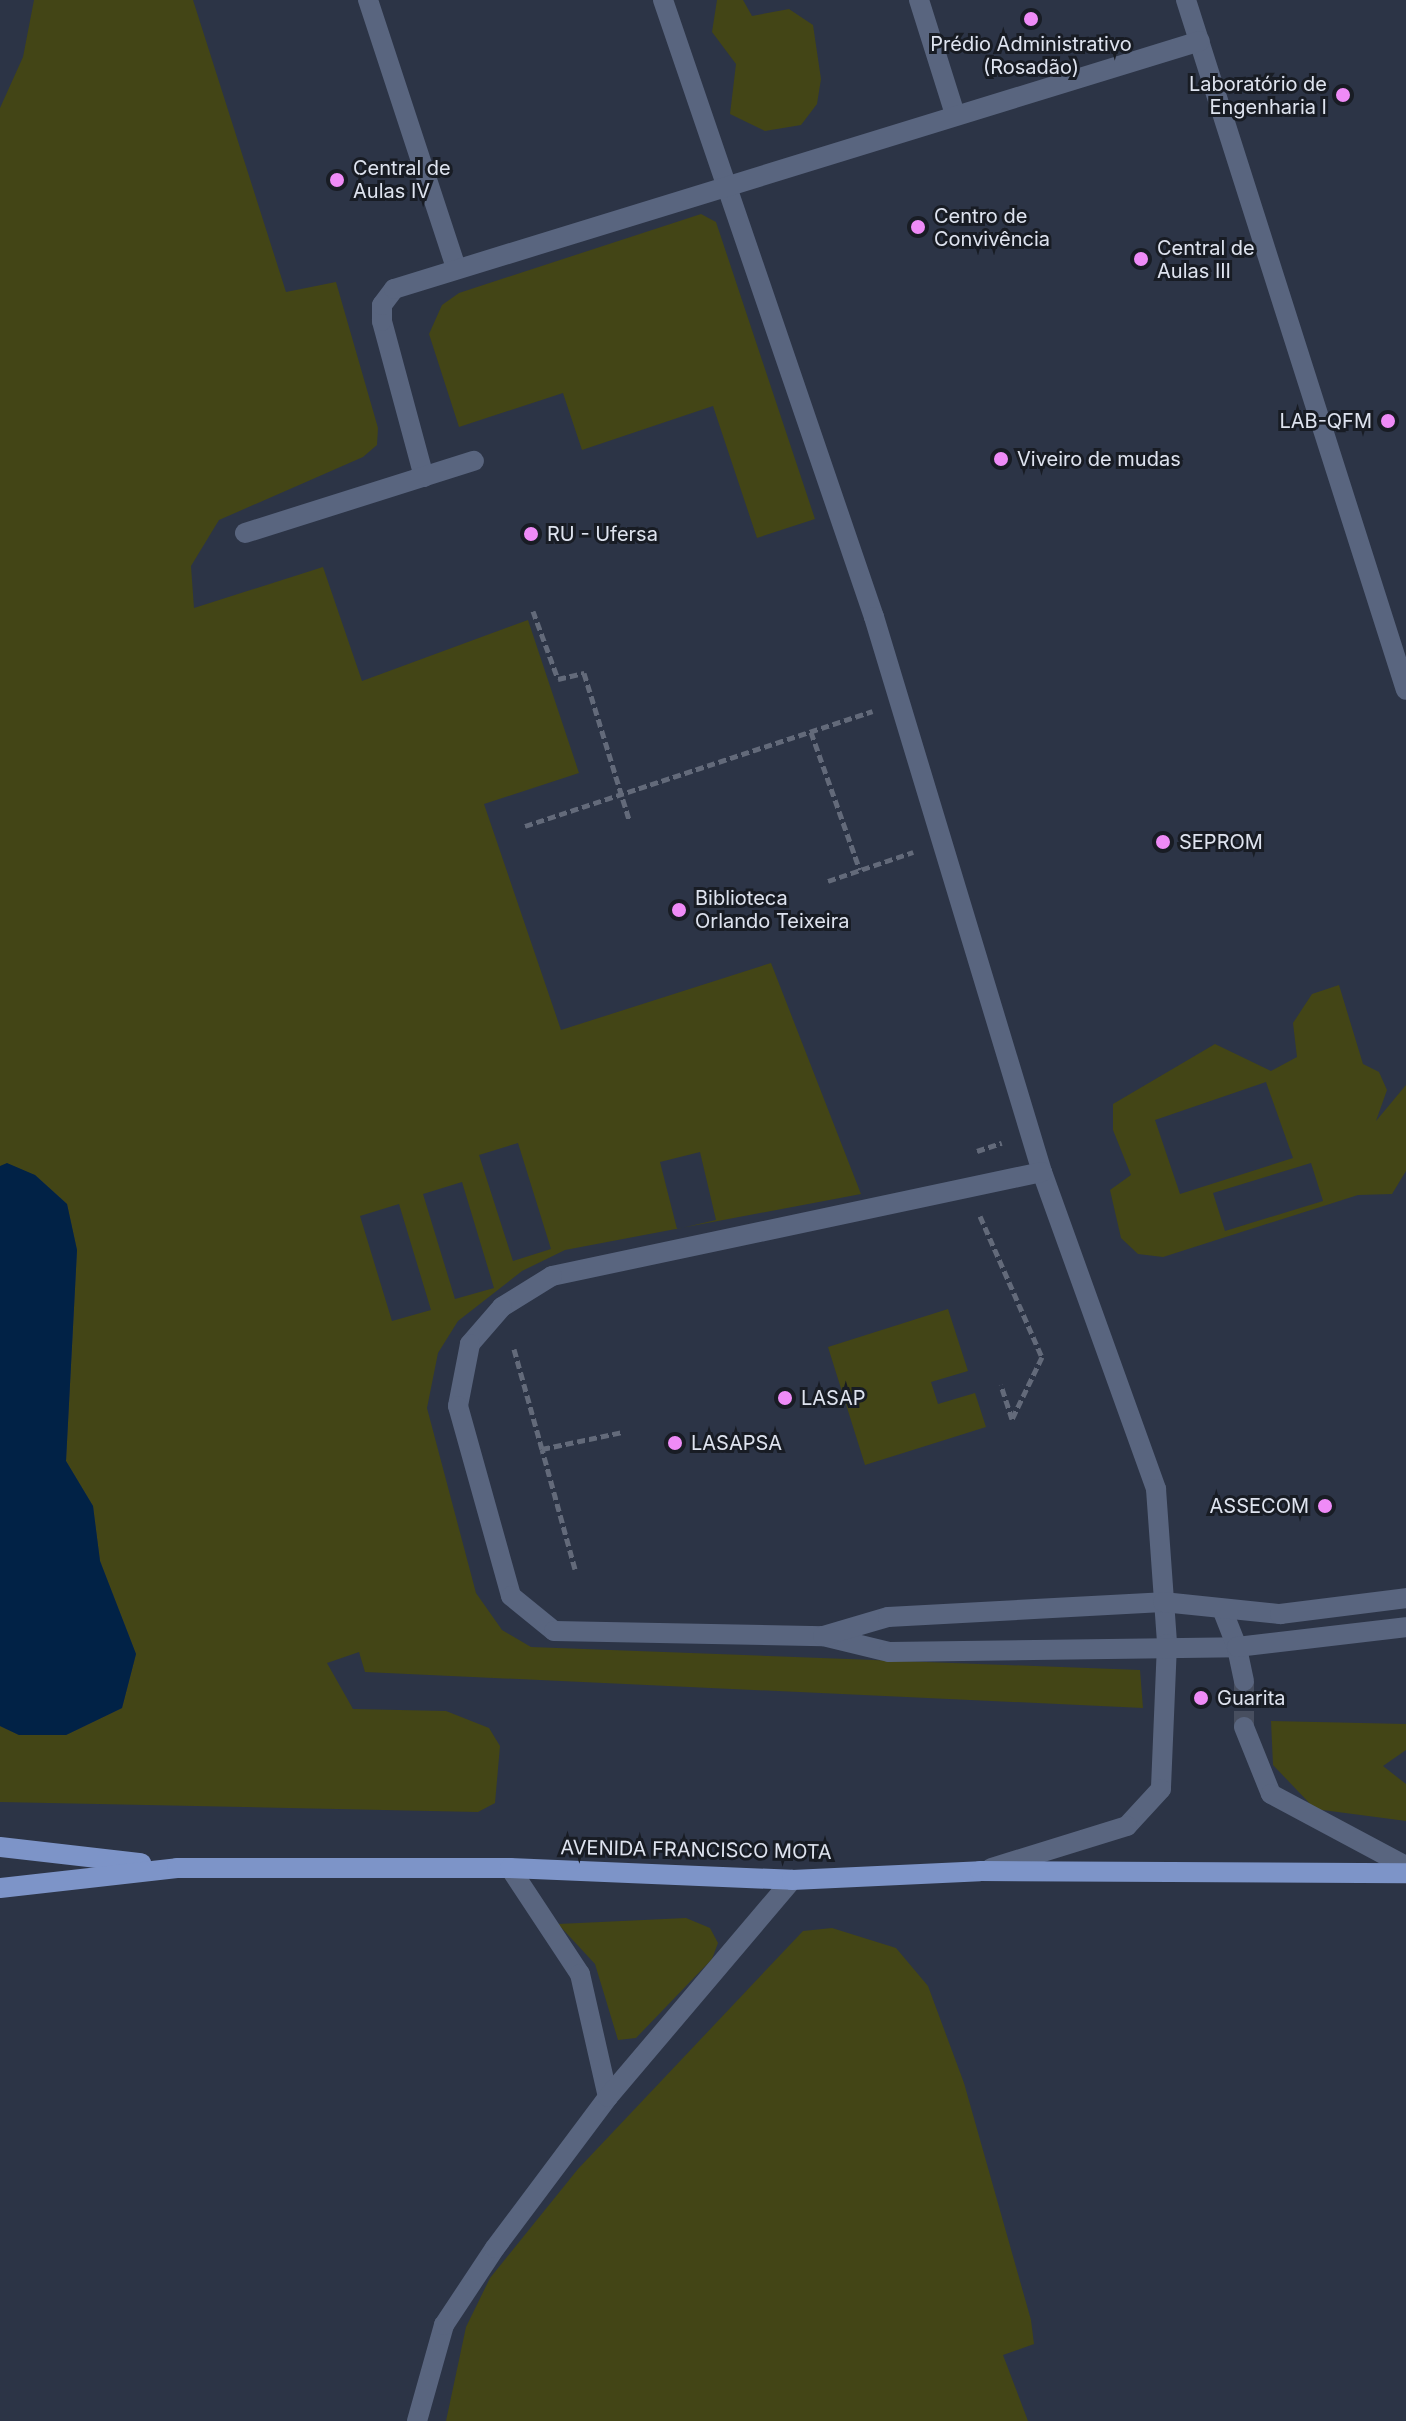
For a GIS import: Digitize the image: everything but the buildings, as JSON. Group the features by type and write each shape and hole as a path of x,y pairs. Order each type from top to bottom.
{"main road":[{"path":"0,1847 177,1868"},
{"name":"AVENIDA FRANCISCO MOTA","path":"177,1868 510,1868 792,1880 980,1871 1406,1873"},
{"path":"0,1888 177,1868"}],"street":[{"path":"368,0 456,268"},
{"path":"663,0 935,806 1042,1172 1156,1489 1167,1644 1167,1763 1153,1804 1127,1826 1091,1841 980,1871"},
{"path":"919,0 955,114"},
{"path":"1186,0 1406,690"},
{"path":"424,477 382,305 394,289 729,189 955,114 1200,41"},
{"path":"245,533 474,461"},
{"path":"1042,1172 969,1191 552,1276 502,1307 464,1362 458,1406 511,1596 535,1622 554,1631 823,1636 889,1652 1167,1644 1237,1647 1406,1627"},
{"path":"823,1636 888,1617 1163,1602 1280,1614 1406,1598"},
{"path":"1222,1609 1237,1647 1244,1681"},
{"path":"1244,1727 1271,1794 1406,1866"},
{"path":"510,1868 580,1974 608,2097"},
{"path":"417,2421 444,2325 608,2097 792,1880"}],"path":[{"path":"533,611 558,679 584,673 629,819"},
{"path":"525,826 873,710"},
{"path":"811,732 860,870"},
{"path":"828,881 918,850"},
{"path":"969,1191 1042,1357 1012,1419 1001,1385"},
{"path":"514,1349 575,1569"},
{"path":"542,1449 623,1432"}],"shaded area":[{"path":"34,0 193,0 286,292 336,282 378,428 377,445 363,457 219,520 191,566 194,608 323,567 362,681 528,620 579,773 484,804 561,1030 771,963 861,1194 682,1228 716,1220 700,1152 660,1162 677,1229 565,1250 522,1271 458,1321 438,1353 427,1408 476,1593 502,1630 531,1647 1140,1670 1143,1708 365,1672 359,1652 327,1663 353,1709 446,1711 489,1728 500,1746 495,1803 478,1812 0,1802 0,1726 19,1735 66,1735 122,1708 136,1654 100,1561 93,1506 66,1461 77,1250 67,1204 35,1175 0,1166 0,108 23,57","holes":["518,1143 551,1249 513,1261 479,1155","462,1182 494,1288 455,1299 423,1194","399,1204 431,1310 392,1321 360,1216"]},
{"path":"717,0 743,0 752,16 789,9 813,25 821,79 817,104 801,125 765,131 730,114 736,64 712,32"},
{"path":"701,214 716,222 815,519 757,538 713,406 582,450 563,393 459,427 429,334 442,305 459,293"},
{"path":"1339,985 1363,1064 1379,1072 1387,1090 1376,1121 1406,1085 1406,1171 1392,1194 1358,1195 1163,1257 1138,1254 1121,1238 1110,1190 1131,1175 1113,1130 1113,1104 1215,1044 1271,1071 1297,1057 1293,1023 1312,994","holes":["1266,1082 1293,1158 1180,1194 1155,1120","1311,1163 1323,1201 1225,1231 1213,1193"]},
{"path":"948,1309 968,1371 931,1382 938,1404 975,1393 986,1427 865,1465 828,1347"},
{"path":"1271,1721 1406,1724 1406,1750 1383,1766 1406,1784 1406,1821 1315,1809 1273,1765"},
{"path":"686,1918 710,1928 718,1943 712,1959 636,2038 618,2040 595,1964 558,1924"},
{"path":"832,1928 896,1948 928,1986 964,2083 1031,2320 1034,2344 1003,2355 1028,2421 446,2421 466,2327 490,2278 578,2169 803,1931"}],"water":[{"path":"7,1163 35,1175 67,1204 77,1250 66,1461 93,1506 100,1561 136,1654 122,1708 66,1735 19,1735 0,1726 0,1166"}],"tunnel":[{"path":"1244,1681 1244,1727"}],"place":[{"name":"Prédio Administrativo (Rosadão)","path":"1031,19"},
{"name":"Laboratório de Engenharia I","path":"1343,95"},
{"name":"Central de Aulas IV","path":"337,180"},
{"name":"Centro de Convivência","path":"918,227"},
{"name":"Central de Aulas III","path":"1141,259"},
{"name":"LAB-QFM","path":"1388,421"},
{"name":"Viveiro de mudas","path":"1001,459"},
{"name":"RU - Ufersa","path":"531,534"},
{"name":"SEPROM","path":"1163,842"},
{"name":"Biblioteca Orlando Teixeira","path":"679,910"},
{"name":"LASAP","path":"785,1398"},
{"name":"LASAPSA","path":"675,1443"},
{"name":"ASSECOM","path":"1325,1506"},
{"name":"Guarita","path":"1201,1698"}]}
